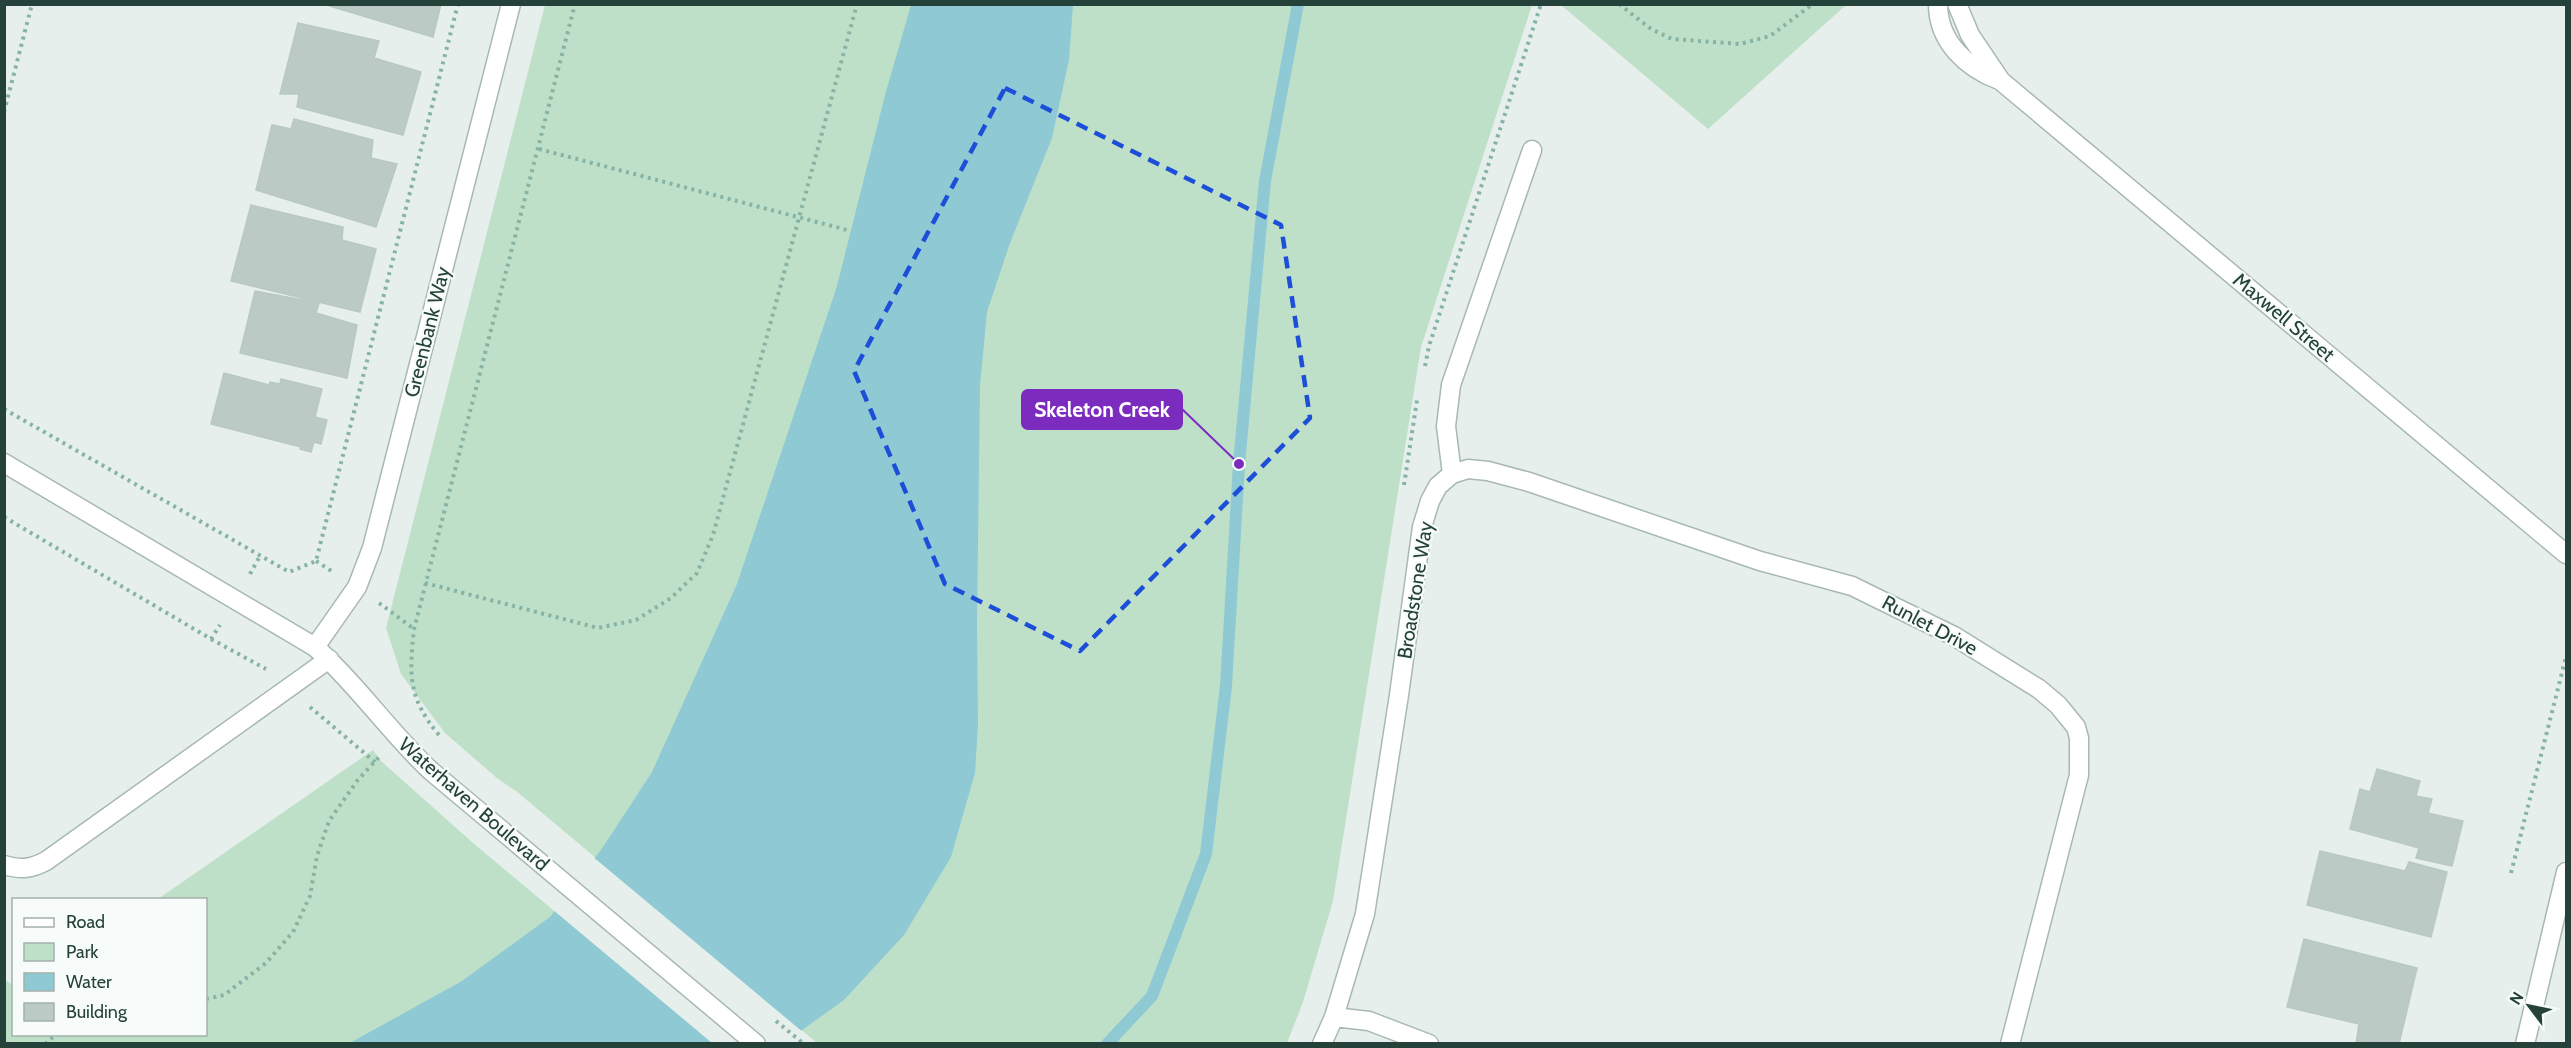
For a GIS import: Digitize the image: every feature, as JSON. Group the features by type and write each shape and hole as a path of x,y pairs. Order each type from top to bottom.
{"street":[{"name":"Greenbank Way","path":"315,647 357,587 372,548 511,4"},
{"name":"Maxwell Street","path":"1938,4 1942,29 1954,50 1966,63 1983,74 2001,81"},
{"name":"Maxwell Street","path":"1958,4 1970,35 2001,81 2566,554"},
{"path":"1452,474 1446,426 1451,385 1532,150"},
{"name":"Waterhaven Boulevard","path":"4,463 236,598 315,647 329,659 396,736 431,771 756,1044"},
{"name":"Runlet Drive","path":"1452,474 1468,469 1508,475 1760,561 1852,586 1954,636 2031,684 2058,705 2076,727 2079,738 2079,775 2010,1044"},
{"name":"Broadstone Way","path":"1322,1044 1334,1017 1365,914 1400,695 1422,527 1430,501 1438,486 1452,474"},
{"path":"4,865 19,869 33,868 46,861 329,659"},
{"path":"2525,1044 2566,872"},
{"path":"1334,1017 1369,1021 1429,1044"}],"path":[{"path":"4,112 32,4"},
{"path":"4,410 289,572 316,561 458,4"},
{"path":"444,741 419,708 414,694 411,658 414,629 575,4"},
{"path":"425,583 598,628 636,620 671,598 697,573 713,535 857,4"},
{"path":"1619,4 1651,29 1672,39 1740,44 1770,36 1813,4"},
{"path":"539,149 851,231"},
{"path":"4,517 211,639 260,556"},
{"path":"2511,873 2566,657"},
{"path":"207,999 224,995 266,963 293,932 310,896 317,856 329,822 357,781 419,708"}],"highlighted area":[{"path":"1005,88 1281,225 1310,418 1080,651 945,584 854,371"}],"green space":[{"path":"545,5 1532,5 1421,347 1333,901 1303,1002 1287,1043 817,1043 445,733 401,674 386,628"},
{"path":"1561,5 1846,5 1708,129"},
{"path":"373,750 381,761 473,843 712,1043 5,1043 4,979 12,984 12,1036 207,1036 207,898 159,898"}],"water":[{"path":"911,5 1073,5 1069,60 1052,138 1010,243 987,312 980,385 978,724 975,773 951,857 904,935 844,1000 784,1043 348,1044 462,981 550,917 603,847 652,772 737,584 837,286 885,95"}],"pier":[{"path":"592,856 804,1033 789,1044 712,1043 552,909"}],"building":[{"path":"323,4 441,4 433,37"},
{"path":"298,23 379,41 374,58 421,72 403,135 297,107 299,94 280,94"},
{"path":"294,119 373,140 371,158 397,164 376,227 256,190 272,125 291,129"},
{"path":"251,205 343,227 342,240 376,249 360,312 231,281"},
{"path":"255,291 319,303 316,313 357,325 347,378 240,353"},
{"path":"224,373 269,385 270,382 280,384 281,379 322,389 315,417 327,420 321,444 314,442 311,452 300,449 301,447 211,424"},
{"path":"2377,769 2420,781 2416,796 2432,799 2428,813 2463,821 2452,866 2416,858 2419,848 2350,829 2360,789 2370,792"},
{"path":"2320,851 2405,871 2409,862 2447,872 2431,937 2307,905"},
{"path":"2304,939 2417,968 2399,1044 2356,1044 2359,1024 2287,1007"}],"waterway":[{"path":"1107,1044 1152,996 1206,854 1226,686 1239,464 1265,181 1298,4"}],"place":[{"name":"Skeleton Creek","path":"1239,464"}]}
